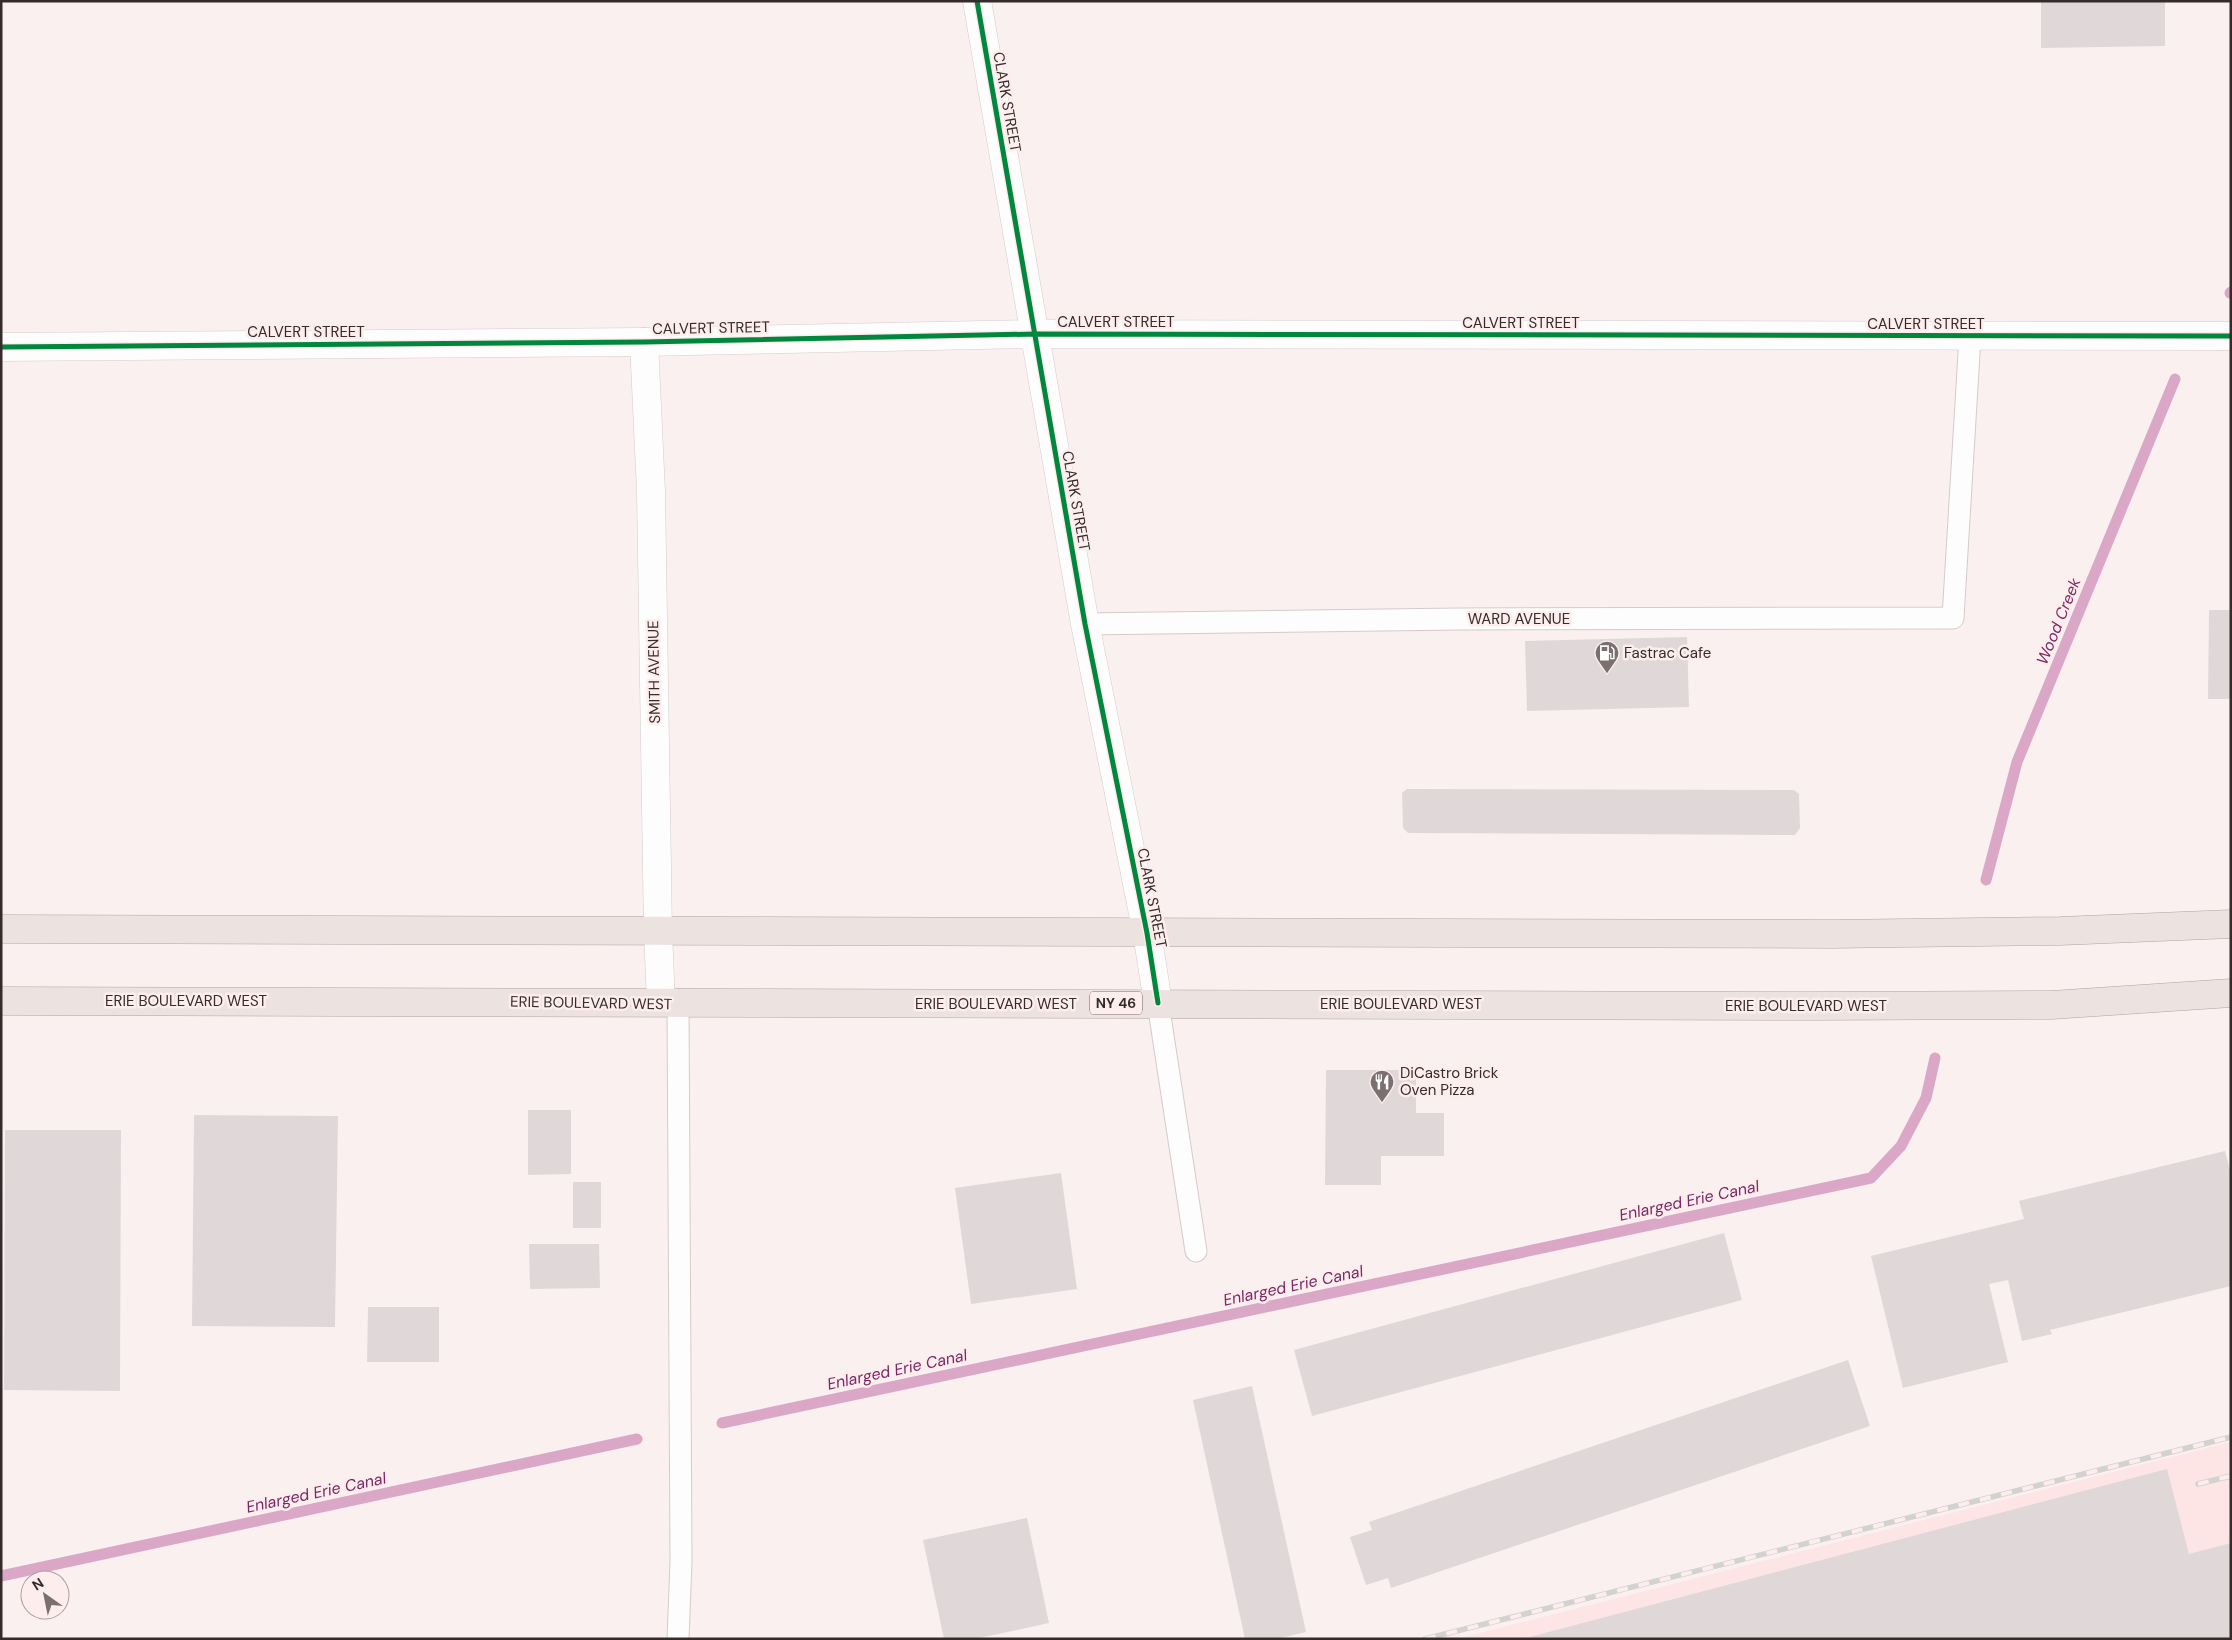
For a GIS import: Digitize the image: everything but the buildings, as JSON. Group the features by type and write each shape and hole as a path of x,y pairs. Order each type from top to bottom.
{"main road":[{"path":"1,929 1832,934 2060,931 2231,924"},
{"name":"ERIE BOULEVARD WEST","path":"1,1001 1804,1006 2042,1005 2231,993"}],"street":[{"name":"CLARK STREET","path":"977,1 1084,624 1147,933 1158,1003"},
{"name":"CALVERT STREET","path":"1,347 644,342 1034,334 2231,336"},
{"name":"SMITH AVENUE","path":"644,342 651,502 658,932 670,1003"}],"lane":[{"name":"WARD AVENUE","path":"1084,624 1459,619 1953,618 1970,337"},
{"path":"670,1003 681,1562 678,1639"},
{"path":"1158,1003 1196,1252"}],"shaded area":[{"path":"2231,1442 2231,1639 1456,1639"}],"waterway":[{"name":"Wood Creek","path":"1986,880 2017,762 2175,379"},
{"name":"Enlarged Erie Canal","path":"722,1423 1871,1178 1901,1146 1926,1098 1935,1058"},
{"name":"Enlarged Erie Canal","path":"1,1576 637,1439"}],"railway":[{"path":"1425,1639 2231,1437"},
{"path":"2198,1484 2231,1476"}],"cycle path":[{"path":"977,1 1085,624 1147,933 1158,1003"},
{"path":"1,347 644,342 1035,334 2231,336"}],"place":[{"name":"Fastrac Cafe","path":"1607,674"},
{"name":"DiCastro Brick Oven Pizza","path":"1382,1103"}]}
